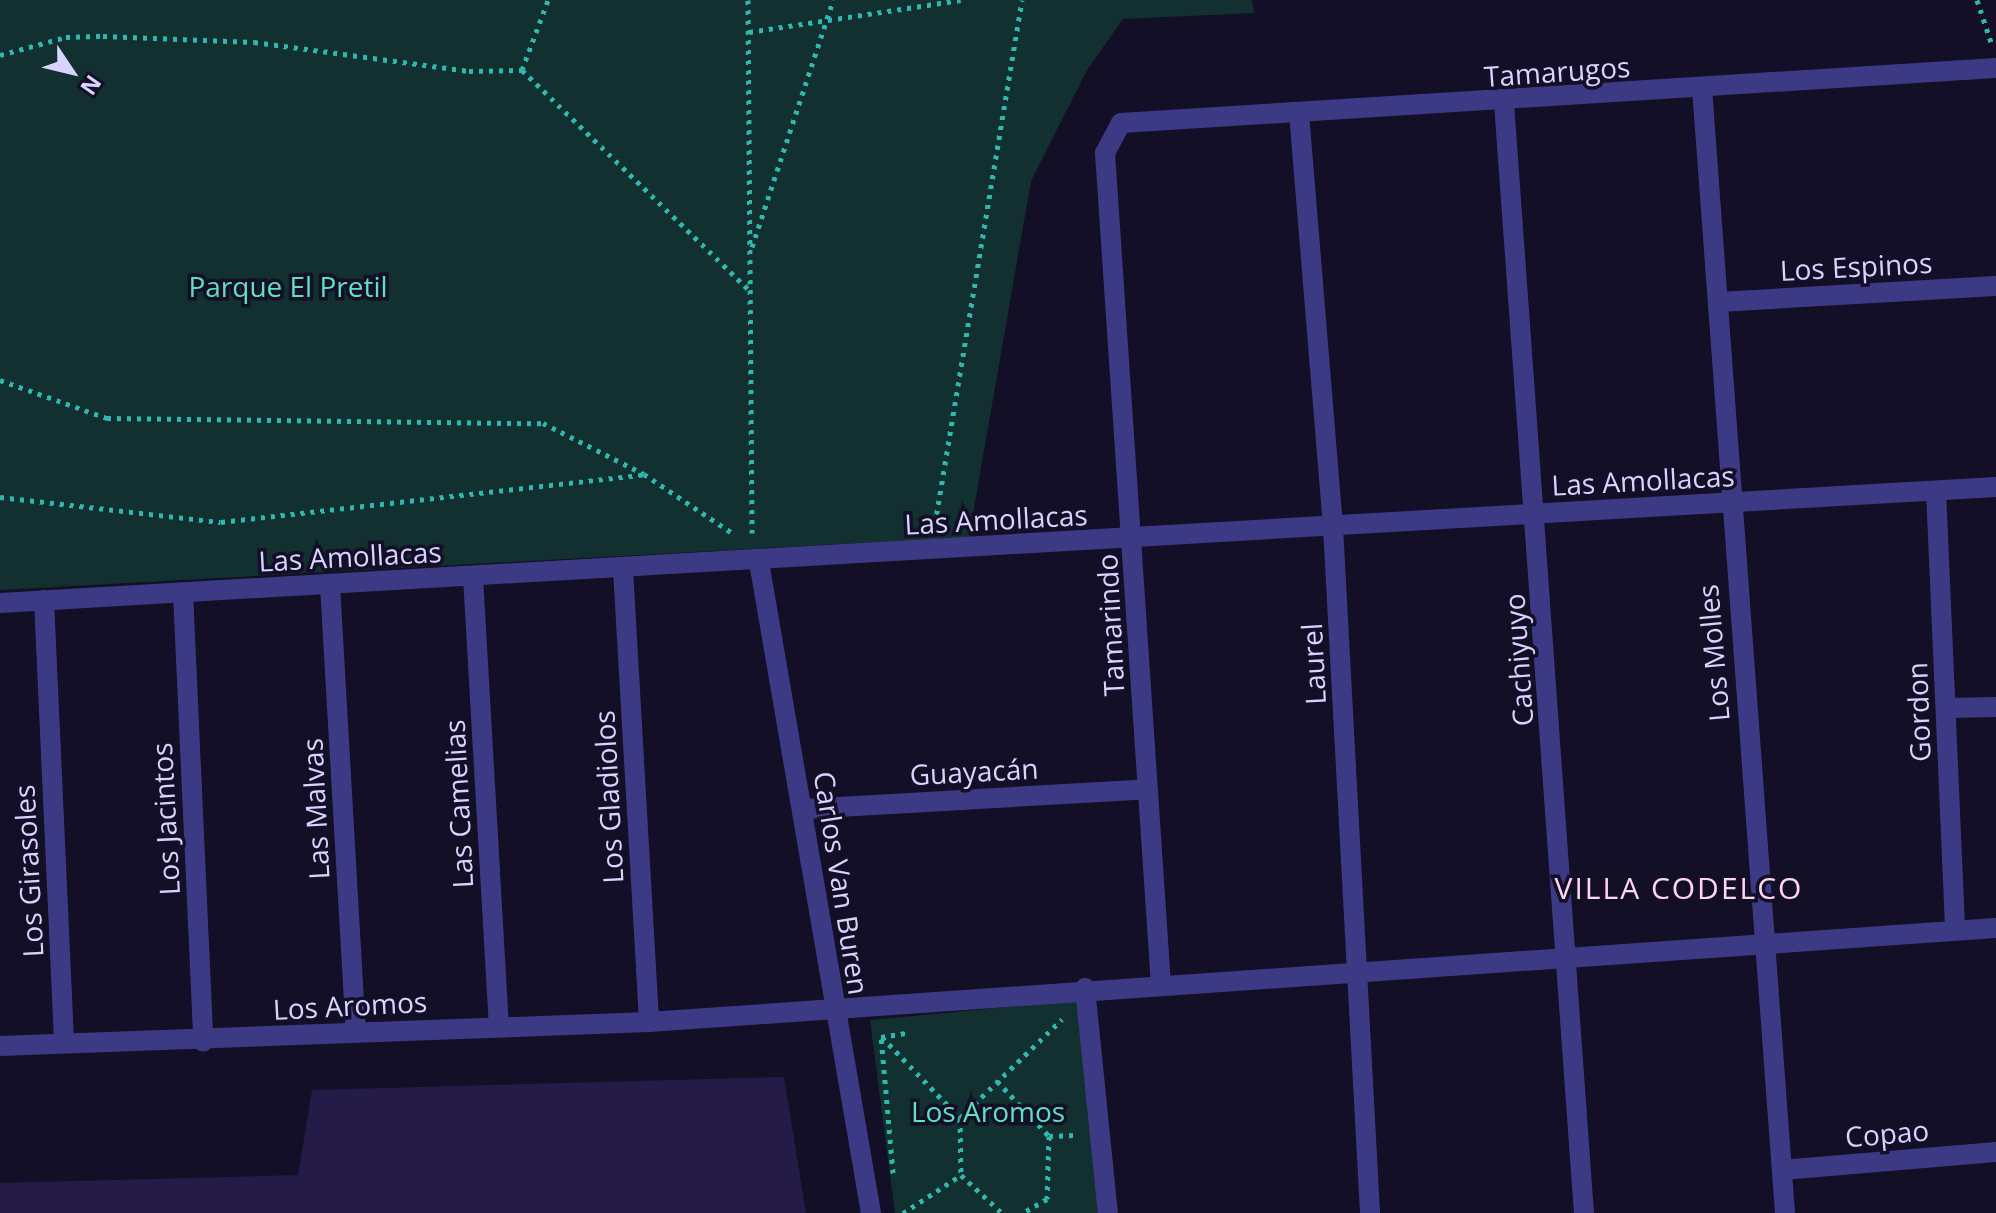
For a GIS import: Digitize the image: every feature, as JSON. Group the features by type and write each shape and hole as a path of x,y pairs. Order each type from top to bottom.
{"street":[{"name":"Tamarugos","path":"1121,123 1504,103 1996,68"},
{"name":"Los Molles","path":"1702,88 1719,302 1728,503 1767,942 1785,1213"},
{"name":"Cachiyuyo","path":"1504,103 1584,1213"},
{"name":"Laurel","path":"1299,113 1333,527 1370,1213"},
{"name":"Tamarindo","path":"1121,123 1105,153 1161,985"},
{"name":"Los Espinos","path":"1719,302 1996,286"},
{"name":"Las Amollacas","path":"0,603 759,562 1996,487"},
{"name":"Gordon","path":"1936,491 1955,931"},
{"name":"Carlos Van Buren","path":"759,562 804,809 833,1009 871,1213"},
{"name":"Los Gladiolos","path":"623,569 649,1022"},
{"name":"Las Camelias","path":"473,577 499,1027"},
{"name":"Las Malvas","path":"330,585 356,1030"},
{"name":"Los Jacintos","path":"183,593 203,1042"},
{"name":"Los Girasoles","path":"44,600 64,1043"},
{"path":"1946,708 1996,707"},
{"name":"Guayacán","path":"804,809 1147,789"},
{"name":"Los Aromos","path":"0,1046 203,1042 356,1030 649,1022 1080,997 1161,985 1357,967 1568,958 1996,928"},
{"path":"1080,997 1108,1213"},
{"name":"Copao","path":"1782,1170 1996,1152"}],"path":[{"path":"522,70 548,0"},
{"path":"0,380 107,418 543,423 644,474 752,546 748,0"},
{"path":"751,252 833,0"},
{"path":"749,32 961,0"},
{"path":"931,551 1022,0"},
{"path":"1977,0 1996,58"},
{"path":"0,55 66,37 103,36 254,42 469,71 522,70 751,292"},
{"path":"0,497 221,522 644,474"},
{"path":"960,1118 1080,997"},
{"path":"881,1037 911,1032"},
{"path":"881,1037 960,1118 961,1175 1002,1213"},
{"path":"881,1037 894,1184"},
{"path":"997,1081 1049,1136 1047,1199 1023,1213"},
{"path":"1049,1136 1086,1135"},
{"path":"895,1198 900,1213 961,1175"}],"green space":[{"name":"Parque El Pretil","path":"0,0 1252,0 1254,13 1123,19 1087,70 1031,181 969,537 0,590"},
{"name":"Los Aromos","path":"1081,1000 1100,1213 895,1213 870,1020"}],"building":[{"path":"784,1077 806,1213 0,1213 0,1183 298,1175 312,1090"}],"district":[{"name":"VILLA CODELCO","path":"1679,888"}]}
